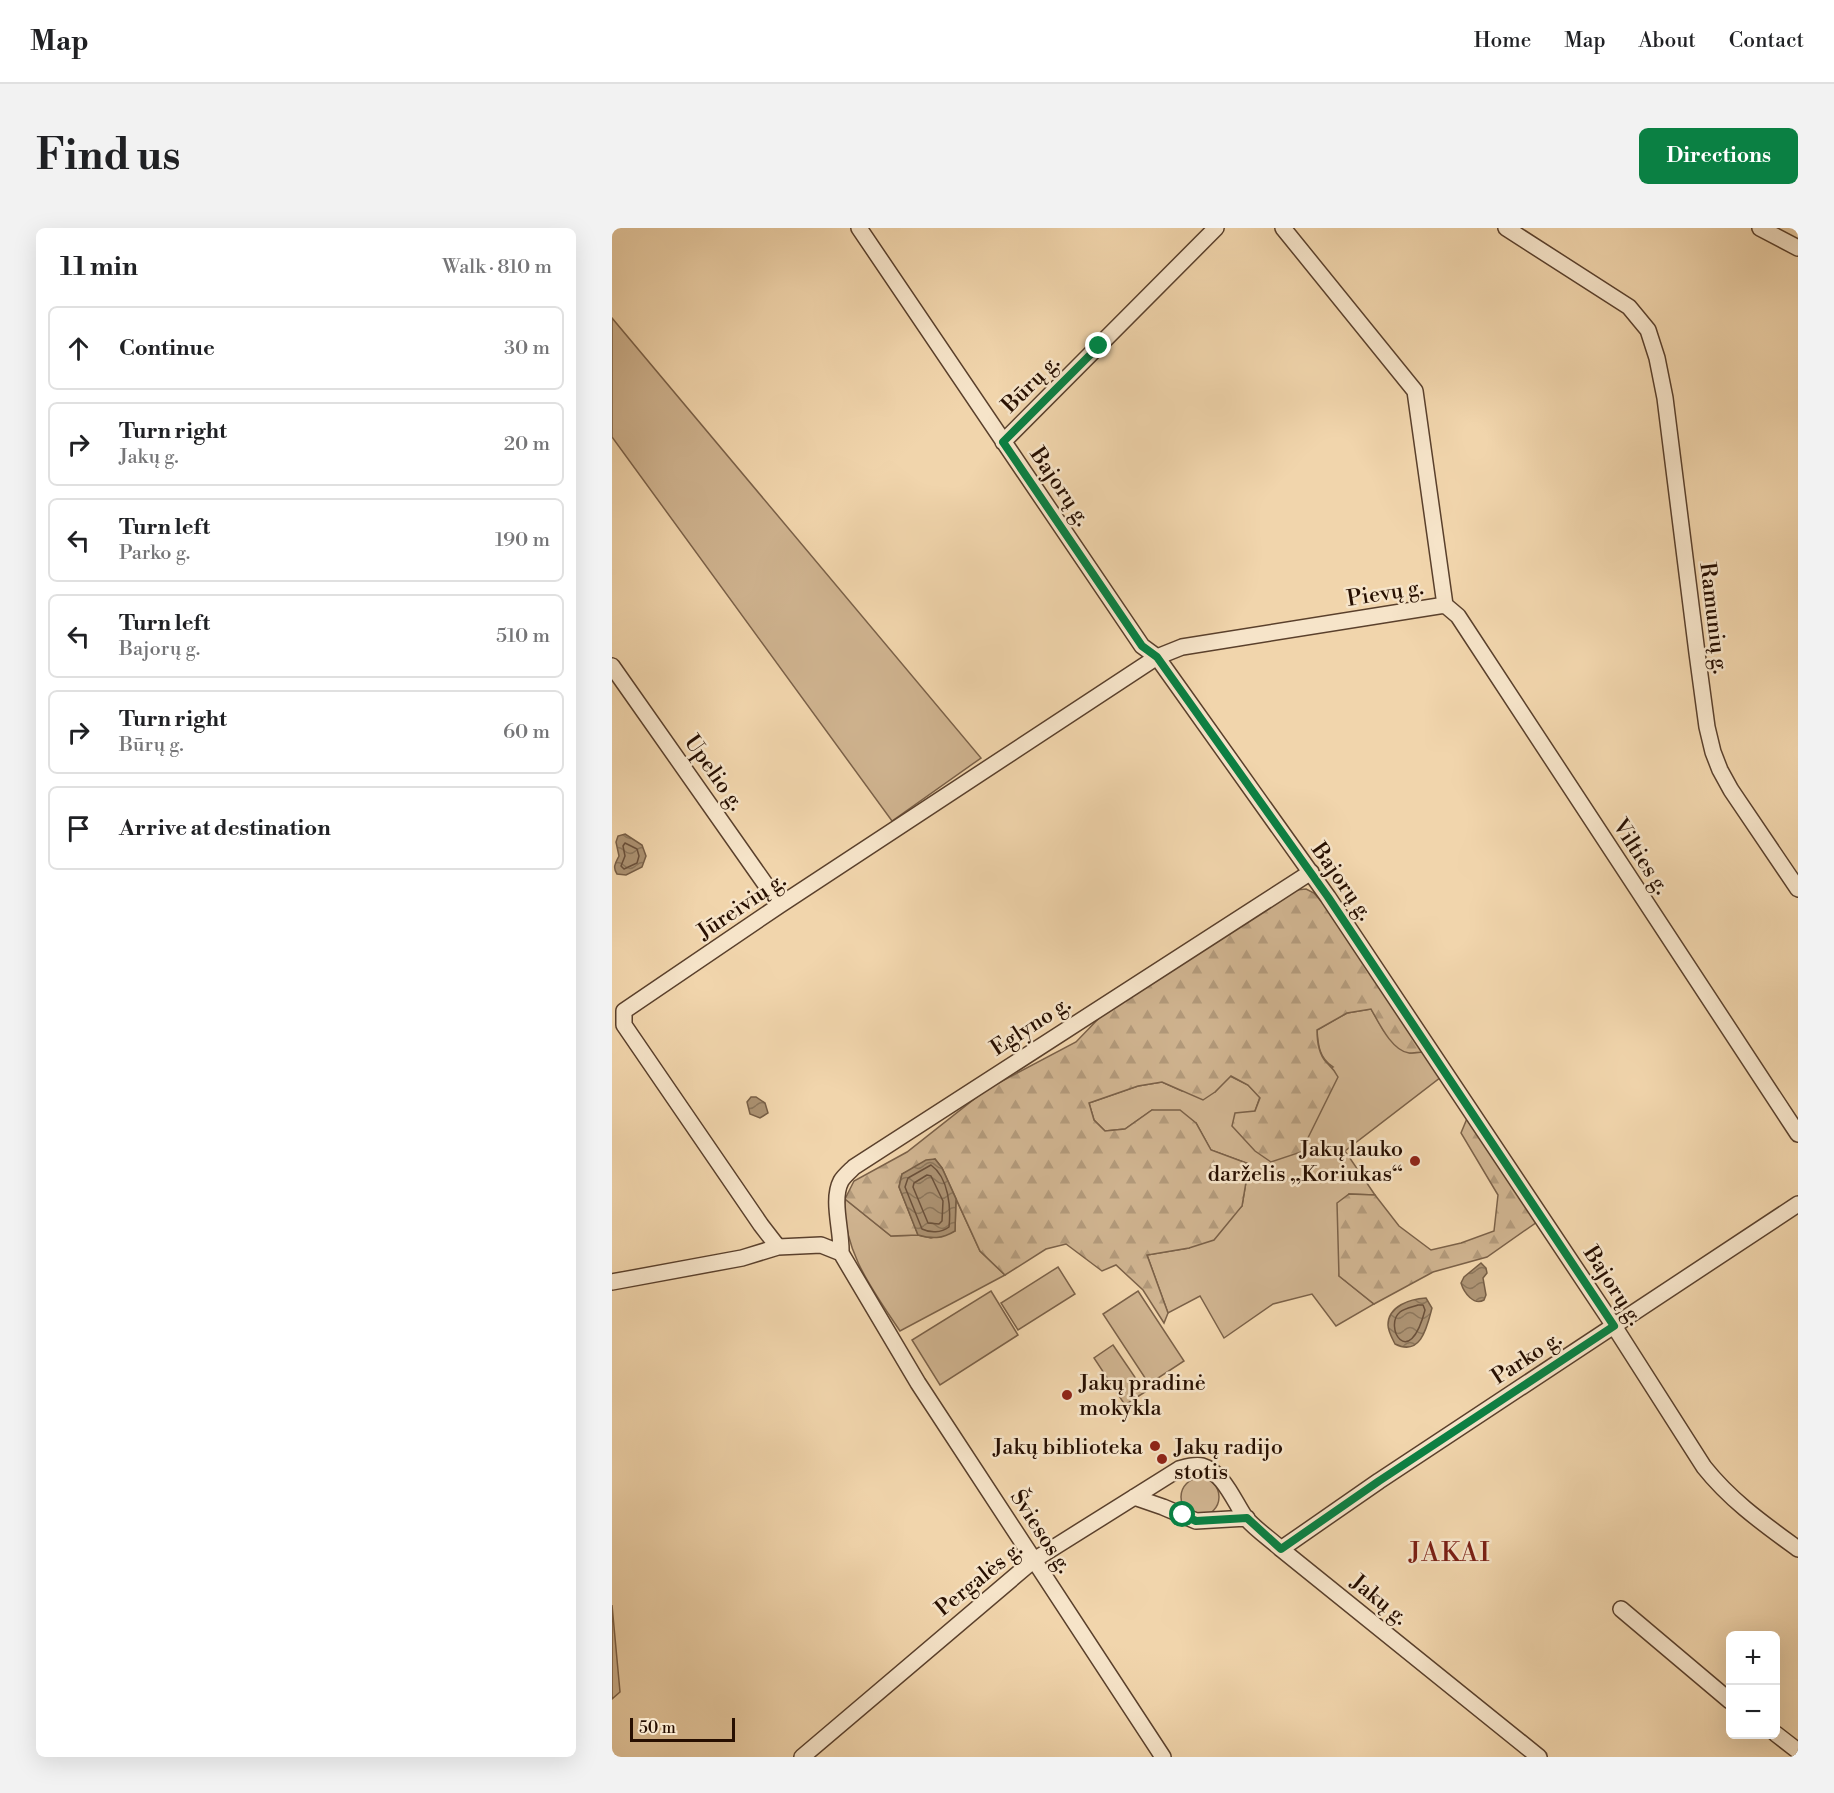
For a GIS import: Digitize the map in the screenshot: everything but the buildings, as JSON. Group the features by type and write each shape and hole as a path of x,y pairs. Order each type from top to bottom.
{"street":[{"name":"Bajorų g.","path":"859,228 1142,646 1157,657 1311,872 1614,1326 1687,1443 1720,1488 1739,1506 1798,1549"},
{"name":"Būrų g.","path":"1003,442 1216,228"},
{"name":"Pievų g.","path":"1157,657 1182,646 1445,605 1415,391 1283,228"},
{"name":"Ramunių g.","path":"1506,228 1629,307 1648,330 1657,358 1665,398 1698,663 1713,752 1731,790 1798,889"},
{"path":"1760,228 1798,248"},
{"name":"Vilties g.","path":"1445,605 1458,616 1465,626 1798,1134"},
{"name":"Jūreivių g.","path":"778,1247 624,1025 624,1011 780,905 1157,657"},
{"name":"Upelio g.","path":"612,666 780,905"},
{"name":"Eglyno g.","path":"841,1253 842,1237 836,1195 841,1179 854,1167 1311,872"},
{"name":"Parko g.","path":"1281,1549 1379,1481 1798,1204"},
{"path":"612,1282 742,1258 778,1247 821,1245 841,1253"},
{"name":"Šviesos g.","path":"841,1253 918,1383 1163,1757"},
{"name":"Pergalės g.","path":"802,1757 1034,1560 1179,1469 1191,1466 1203,1467"},
{"name":"Jakų g.","path":"1203,1467 1220,1479 1247,1518 1281,1549 1539,1757"},
{"path":"1134,1497 1196,1521 1247,1518"},
{"path":"1621,1610 1726,1697"},
{"path":"1780,1737 1798,1751"}],"green space":[{"path":"612,318 981,758 892,821 612,437"},
{"path":"1306,889 1314,893 1322,902 1424,1052 1409,1053 1397,1047 1387,1036 1371,1009 1347,1013 1317,1030 1321,1055 1338,1077 1301,1152 1271,1162 1255,1151 1232,1126 1235,1113 1255,1111 1260,1098 1248,1085 1231,1076 1203,1100 1162,1082 1138,1086 1089,1103 1094,1120 1105,1131 1125,1129 1152,1110 1180,1110 1196,1123 1211,1150 1249,1164 1242,1206 1214,1240 1189,1248 1147,1255 1168,1313 1164,1323 1143,1290 1116,1265 1102,1271 1066,1244 1046,1249 1005,1275 980,1251 942,1168 935,1159 902,1174 899,1187 918,1235 891,1236 845,1199 854,1181 907,1152 987,1089 1076,1042 1102,1015 1296,890"},
{"path":"1371,1009 1384,1031 1410,1053 1424,1052 1441,1077 1345,1151 1375,1195 1349,1194 1339,1276 1374,1304 1336,1326 1312,1294 1273,1304 1224,1338 1200,1296 1168,1313 1147,1255 1189,1248 1242,1206 1249,1164 1211,1150 1196,1123 1152,1110 1125,1129 1105,1131 1094,1120 1089,1103 1138,1086 1162,1082 1182,1091 1215,1092 1230,1076 1248,1085 1260,1097 1255,1111 1232,1126 1333,1067 1322,1055 1317,1030 1347,1013"},
{"path":"1468,1116 1537,1222 1487,1257 1433,1272 1374,1304 1339,1276 1337,1203 1349,1194 1375,1195 1399,1226 1431,1250 1461,1243 1494,1231 1498,1195 1461,1133"},
{"path":"845,1199 891,1236 918,1235 931,1238 955,1231 956,1199 980,1251 1005,1275 900,1331 861,1269 848,1235"},
{"path":"1058,1267 1075,1294 1018,1330 1001,1303"},
{"path":"991,1291 1018,1335 940,1385 912,1340"},
{"path":"1138,1291 1184,1361 1149,1384 1103,1314"},
{"path":"1113,1345 1145,1392 1125,1405 1094,1358"},
{"path":"1200,1478 1214,1483 1219,1497 1214,1511 1200,1516 1186,1511 1181,1497 1186,1483"},
{"path":"612,1605 620,1692 612,1699"}],"water":[{"path":"625,834 642,845 646,856 642,867 626,875 617,874 615,867 619,856 616,842 618,836"},
{"path":"751,1097 756,1097 765,1103 768,1113 760,1118 750,1114 747,1102"},
{"path":"935,1159 942,1168 956,1199 955,1231 946,1236 932,1238 918,1235 899,1187 902,1174 926,1160"},
{"path":"1481,1263 1487,1273 1483,1278 1486,1295 1484,1300 1477,1301 1464,1291 1461,1283 1464,1277"},
{"path":"1426,1298 1432,1308 1421,1338 1411,1347 1395,1344 1388,1327 1392,1313 1407,1302"}],"place":[{"name":"Jakų lauko darželis „Koriukas“","path":"1415,1161"},
{"name":"Jakų pradinė mokykla","path":"1067,1395"},
{"name":"Jakų biblioteka","path":"1155,1446"},
{"name":"Jakų radijo stotis","path":"1162,1459"}],"district":[{"name":"JAKAI","path":"1450,1552"}],"route":[{"path":"1099,346 1003,442 1142,646 1157,657 1311,872 1614,1326 1379,1481 1281,1549 1247,1518 1196,1521 1183,1515"}]}
